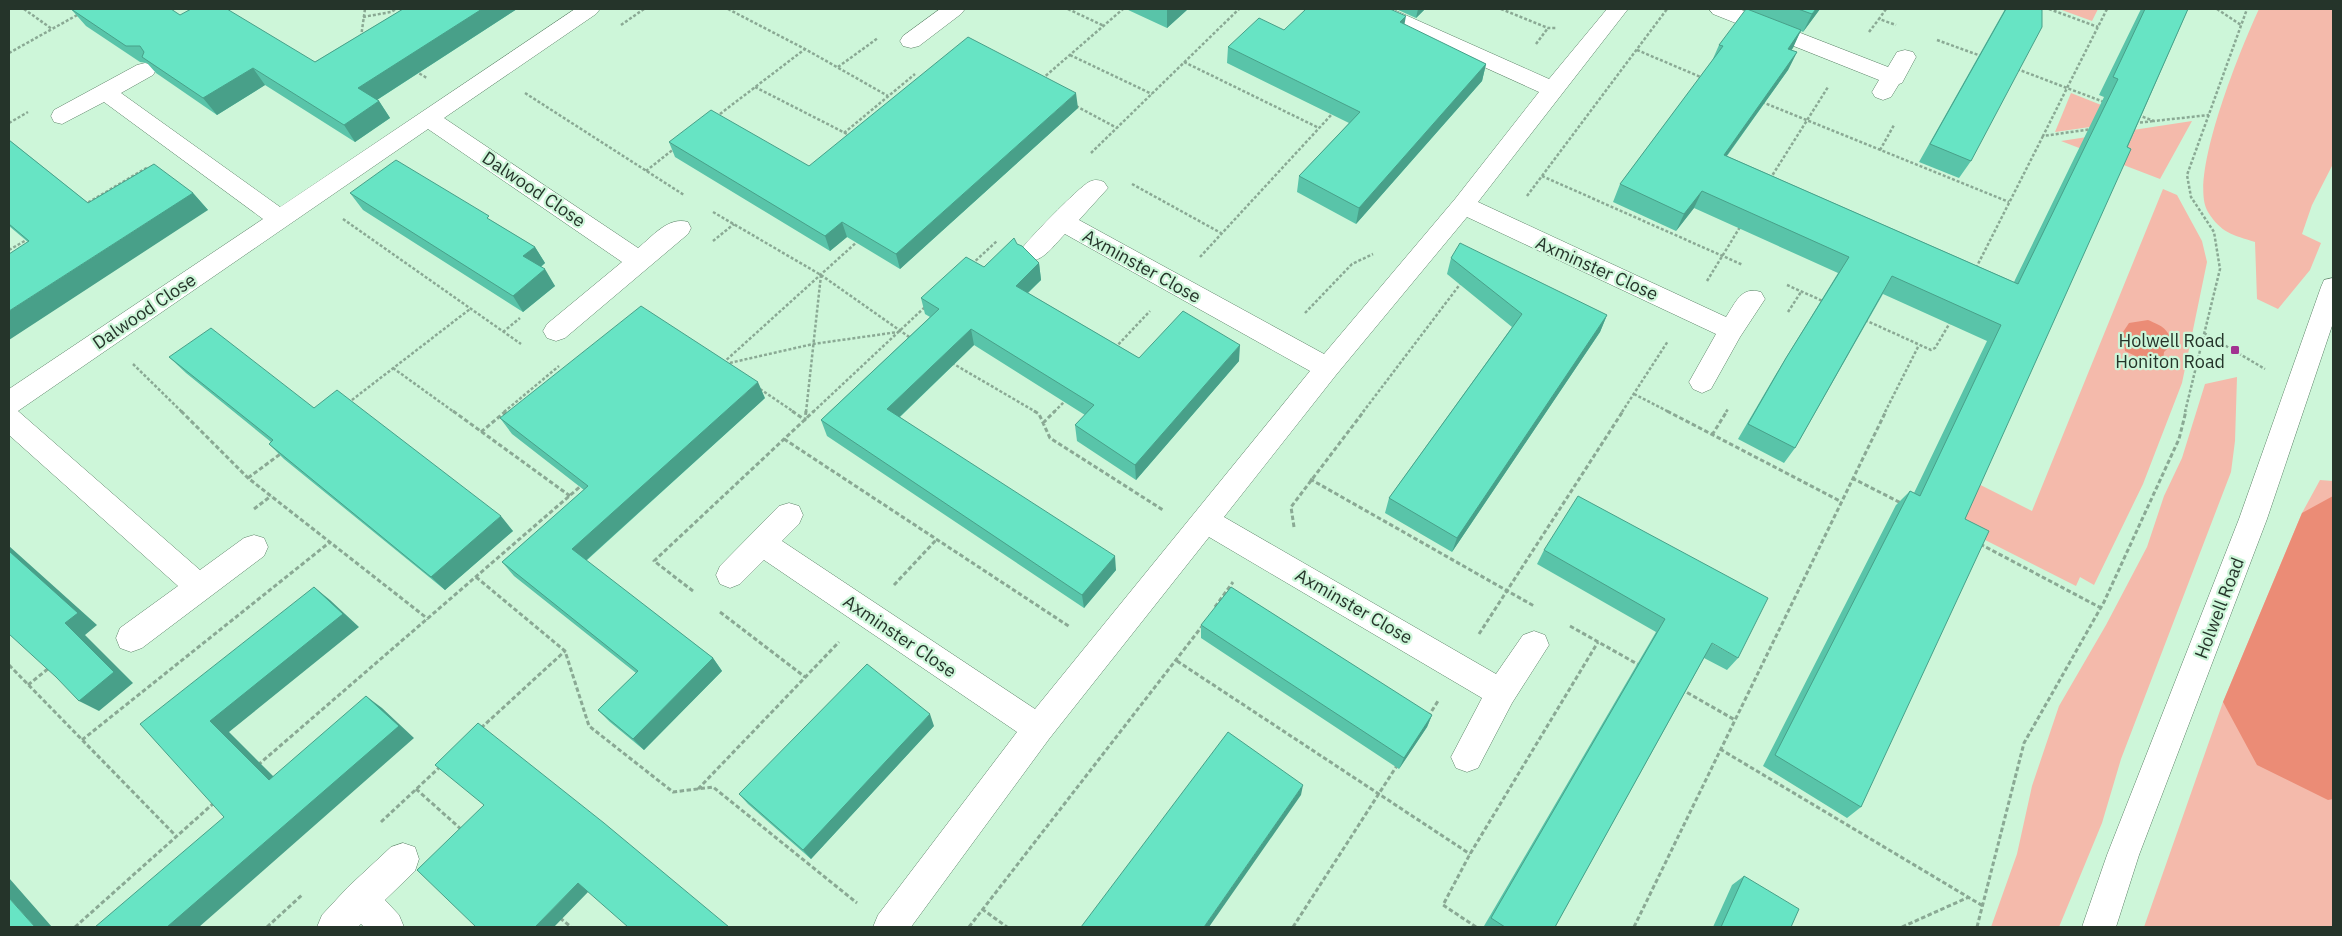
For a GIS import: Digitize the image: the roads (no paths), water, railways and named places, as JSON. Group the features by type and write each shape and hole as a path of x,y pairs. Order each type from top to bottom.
{"street":[{"name":"Dalwood Close","path":"9,403 588,9"},
{"path":"1374,9 1553,89"},
{"path":"890,927 1038,729 1202,526 1326,368 1463,205 1618,9"},
{"path":"1720,9 1846,58 1889,85 1906,57"},
{"path":"911,41 942,11"},
{"path":"62,116 145,70"},
{"path":"105,92 280,219"},
{"name":"Dalwood Close","path":"428,118 639,261"},
{"name":"Axminster Close","path":"1030,254 1096,188"},
{"name":"Axminster Close","path":"1463,205 1731,330"},
{"name":"Axminster Close","path":"1062,221 1326,368"},
{"path":"556,331 679,228"},
{"name":"Holwell Road","path":"2099,927 2124,855 2253,518 2333,288"},
{"path":"1702,382 1731,330 1752,300"},
{"path":"9,419 200,588"},
{"path":"730,575 789,515"},
{"name":"Axminster Close","path":"1202,526 1275,560 1501,693"},
{"name":"Axminster Close","path":"762,544 1038,729"},
{"path":"131,638 254,547"},
{"path":"1467,757 1501,693 1534,645"},
{"path":"334,927 360,899 403,859"},
{"path":"360,899 387,927"}],"place":[{"name":"Holwell Road Honiton Road","path":"2235,350"}]}
